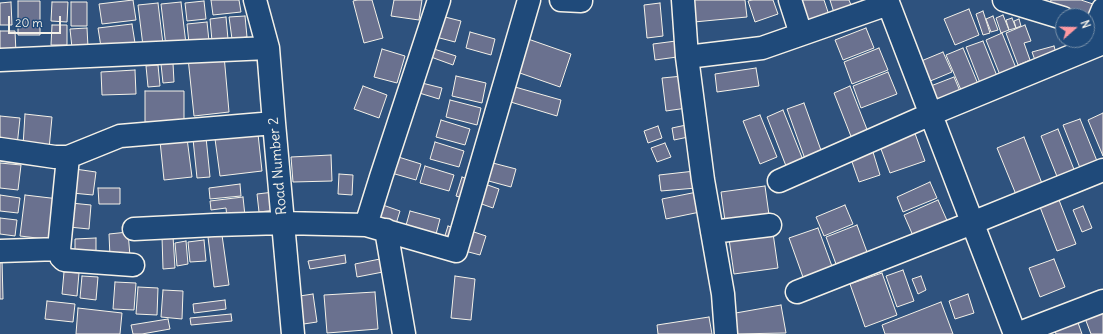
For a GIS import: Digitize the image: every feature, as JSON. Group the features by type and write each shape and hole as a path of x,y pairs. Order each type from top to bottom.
{"street":[{"name":"Road Number 2","path":"255,0 268,48 293,334"},
{"path":"404,334 376,227 383,170 439,0"},
{"path":"134,229 214,225 283,224 376,227 456,250 529,0"},
{"path":"683,0 687,57 703,180 723,294 726,334"},
{"path":"790,0 801,34"},
{"path":"1004,0 1055,16"},
{"path":"687,57 762,48 888,2 1016,334 1103,301"},
{"path":"779,181 931,114 1098,27"},
{"path":"0,60 268,48"},
{"path":"0,149 55,157 68,157 120,136 274,123"},
{"path":"68,157 59,249 61,257 64,260 133,265"},
{"path":"797,292 1103,170"},
{"path":"712,232 770,225"},
{"path":"0,251 59,249"}],"building":[{"path":"133,0 136,20 102,24 99,4"},
{"path":"211,0 239,0 241,12 213,15"},
{"path":"372,0 383,38 364,43 353,1"},
{"path":"394,0 422,0 419,20 391,16"},
{"path":"691,0 745,0 747,17 694,22"},
{"path":"773,0 778,14 755,22 748,1"},
{"path":"797,0 824,0 829,15 804,23"},
{"path":"830,0 849,0 853,10 835,16"},
{"path":"1051,0 1081,0 1093,4 1092,8 1055,8 1055,14 1047,12"},
{"path":"18,1 40,1 40,35 18,35"},
{"path":"204,1 206,19 187,21 185,3"},
{"path":"11,2 12,25 0,25 0,3"},
{"path":"52,2 68,2 67,22 51,21"},
{"path":"71,2 87,2 87,26 71,26"},
{"path":"181,2 186,44 166,47 161,4"},
{"path":"158,3 163,44 143,46 138,5"},
{"path":"660,3 663,36 647,38 644,5"},
{"path":"969,9 979,35 955,45 944,19"},
{"path":"983,11 990,33 983,35 976,14"},
{"path":"1003,15 1009,30 1001,33 996,18"},
{"path":"245,16 247,37 232,39 229,17"},
{"path":"441,16 461,21 455,42 436,37"},
{"path":"993,16 998,30 991,32 986,19"},
{"path":"226,17 228,39 212,41 210,19"},
{"path":"1012,18 1016,28 1009,30 1006,20"},
{"path":"1019,19 1021,26 1016,28 1014,21"},
{"path":"207,22 209,41 189,43 187,24"},
{"path":"132,24 135,43 101,47 98,28"},
{"path":"52,25 67,25 67,45 51,45"},
{"path":"1025,25 1031,41 1024,43 1030,60 1018,65 1006,33"},
{"path":"87,28 88,47 72,48 70,29"},
{"path":"866,28 874,48 843,60 835,40"},
{"path":"0,31 15,31 16,53 0,53"},
{"path":"470,32 495,39 491,55 466,48"},
{"path":"1002,33 1016,68 1000,75 986,40"},
{"path":"528,39 571,54 560,87 517,72"},
{"path":"676,41 677,57 655,60 653,44"},
{"path":"983,41 997,76 980,83 966,47"},
{"path":"1054,46 1057,56 1036,63 1032,52"},
{"path":"879,48 888,70 852,84 844,62"},
{"path":"963,48 978,84 961,90 946,55"},
{"path":"382,49 405,56 397,83 374,77"},
{"path":"434,49 456,56 453,65 431,57"},
{"path":"943,52 952,72 923,84 914,64"},
{"path":"224,55 229,112 194,116 188,58"},
{"path":"173,63 174,82 163,83 161,64"},
{"path":"158,65 160,86 148,87 146,66"},
{"path":"756,68 759,86 717,92 715,74"},
{"path":"135,70 136,94 102,95 101,72"},
{"path":"888,72 897,94 861,108 853,86"},
{"path":"456,76 486,83 482,103 452,96"},
{"path":"683,76 687,108 666,111 662,78"},
{"path":"954,77 962,96 931,109 923,89"},
{"path":"418,82 442,88 439,99 416,92"},
{"path":"508,85 561,100 557,116 504,100"},
{"path":"363,86 387,95 379,118 354,109"},
{"path":"850,86 868,132 852,139 834,93"},
{"path":"145,91 184,91 184,122 145,122"},
{"path":"450,100 481,108 477,125 446,117"},
{"path":"804,103 822,153 805,159 787,109"},
{"path":"783,110 803,160 786,166 767,117"},
{"path":"1103,113 1103,156 1088,120"},
{"path":"25,114 52,117 49,149 23,146"},
{"path":"760,115 777,157 760,164 743,121"},
{"path":"0,116 20,118 17,146 0,145"},
{"path":"1080,119 1097,161 1080,168 1063,125"},
{"path":"441,120 470,129 465,145 436,137"},
{"path":"691,124 693,136 674,140 672,128"},
{"path":"658,126 662,138 648,143 644,131"},
{"path":"913,128 925,161 890,173 878,141"},
{"path":"1058,129 1075,172 1058,179 1041,136"},
{"path":"258,134 262,171 220,176 215,139"},
{"path":"206,137 210,177 197,178 193,139"},
{"path":"1024,137 1043,186 1017,197 997,148"},
{"path":"187,138 192,177 164,180 160,141"},
{"path":"435,142 464,151 459,167 430,159"},
{"path":"665,143 671,157 657,162 651,148"},
{"path":"873,152 880,175 859,182 851,159"},
{"path":"331,155 332,181 293,182 291,157"},
{"path":"392,155 421,164 416,180 388,172"},
{"path":"489,162 516,169 511,187 485,180"},
{"path":"0,163 21,165 18,190 0,188"},
{"path":"425,166 454,175 449,191 420,183"},
{"path":"75,169 96,172 93,195 72,193"},
{"path":"695,171 696,188 661,191 659,175"},
{"path":"339,174 353,175 352,195 338,194"},
{"path":"462,177 472,181 466,199 456,196"},
{"path":"930,182 937,198 903,212 897,197"},
{"path":"482,183 499,189 493,208 476,202"},
{"path":"240,184 241,196 210,199 209,188"},
{"path":"765,186 770,222 726,228 721,192"},
{"path":"98,188 120,188 120,204 99,204"},
{"path":"274,192 276,210 259,212 257,194"},
{"path":"697,192 700,212 666,219 662,199"},
{"path":"0,195 20,198 18,213 0,211"},
{"path":"25,195 59,199 54,240 20,236"},
{"path":"243,197 245,216 227,218 226,208 211,210 210,201"},
{"path":"938,200 949,225 914,238 904,215"},
{"path":"1059,200 1076,244 1057,251 1040,207"},
{"path":"71,203 91,205 89,229 69,227"},
{"path":"377,203 400,211 395,227 372,220"},
{"path":"845,205 853,224 824,236 816,217"},
{"path":"1083,206 1092,228 1082,232 1073,210"},
{"path":"410,211 440,219 435,238 405,229"},
{"path":"0,218 17,220 15,236 0,234"},
{"path":"857,225 867,252 836,264 826,237"},
{"path":"448,226 461,230 443,242"},
{"path":"818,228 833,269 804,280 789,238"},
{"path":"471,231 486,236 480,255 465,251"},
{"path":"128,232 130,256 110,257 109,234"},
{"path":"773,233 778,268 734,274 729,239"},
{"path":"222,235 229,285 214,287 208,237"},
{"path":"173,236 175,268 163,269 162,237"},
{"path":"96,238 96,253 75,254 75,239"},
{"path":"204,240 206,261 190,262 188,242"},
{"path":"186,241 188,264 177,266 175,243"},
{"path":"345,255 346,263 310,269 308,261"},
{"path":"380,259 383,272 357,277 355,264"},
{"path":"1054,259 1065,287 1040,297 1029,268"},
{"path":"0,260 2,260 3,299 0,299"},
{"path":"903,270 914,301 897,307 886,276"},
{"path":"64,272 79,273 77,296 62,294"},
{"path":"882,273 897,315 865,327 850,284"},
{"path":"82,276 98,277 96,300 80,298"},
{"path":"455,276 475,279 471,320 451,318"},
{"path":"921,276 926,290 918,294 912,279"},
{"path":"115,282 136,283 134,310 113,309"},
{"path":"138,287 158,288 157,315 136,314"},
{"path":"163,290 183,291 182,319 161,317"},
{"path":"375,292 378,329 327,333 324,295"},
{"path":"313,294 317,322 297,325 293,297"},
{"path":"968,294 974,313 955,319 949,301"},
{"path":"225,300 226,309 194,313 193,304"},
{"path":"47,301 75,304 73,322 45,319"},
{"path":"941,302 953,334 885,334 882,325"},
{"path":"781,305 786,333 733,334 730,314"},
{"path":"1103,305 1103,334 1091,334 1083,313"},
{"path":"78,308 122,313 120,334 76,334"},
{"path":"231,314 232,321 191,325 190,318"},
{"path":"709,317 712,334 658,334 657,325"},
{"path":"1076,317 1082,334 1056,334 1053,327"},
{"path":"168,319 170,329 142,334 133,334 131,325"}]}
